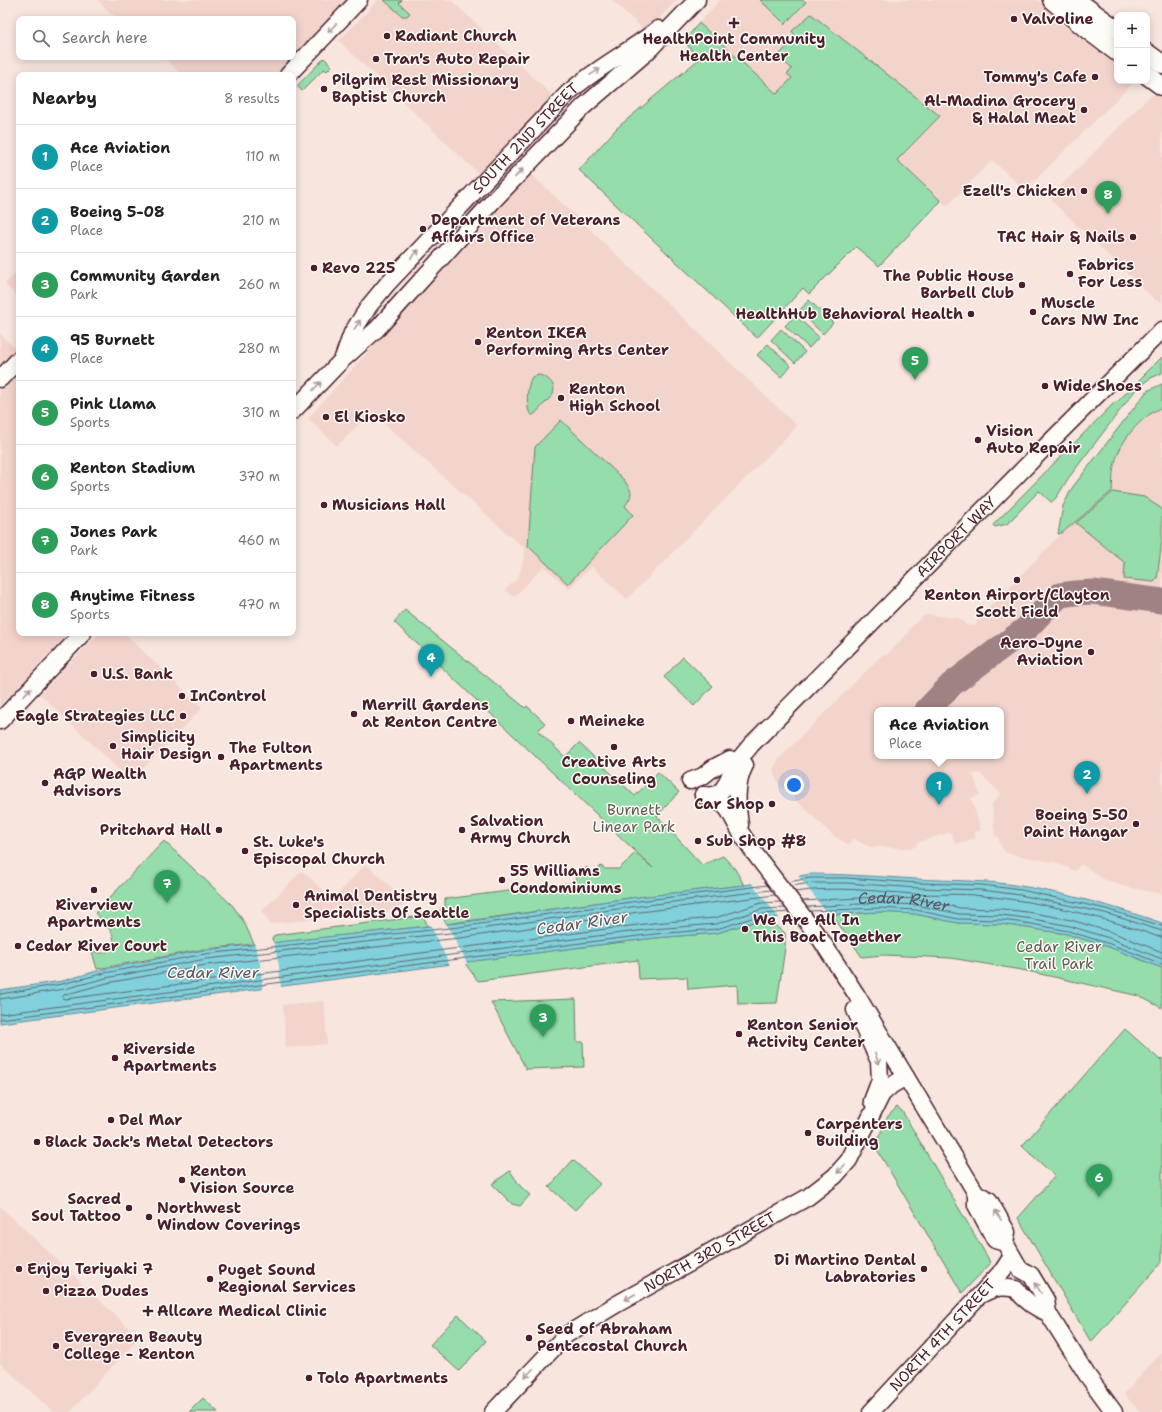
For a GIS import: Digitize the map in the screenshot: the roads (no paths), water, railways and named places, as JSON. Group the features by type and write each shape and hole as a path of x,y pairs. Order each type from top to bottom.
{"main road":[{"path":"291,72 359,0"},
{"name":"SOUTH 2ND STREET","path":"341,361 352,333 369,306 472,193 568,93 583,80 644,40 696,0"},
{"name":"SOUTH 2ND STREET","path":"296,408 341,361 376,329 503,190 578,112 647,52 696,0"},
{"path":"1052,0 1114,50"},
{"path":"1076,0 1114,28"},
{"path":"1150,56 1162,64"},
{"path":"1150,77 1162,86"},
{"name":"AIRPORT WAY","path":"752,745 1162,330"},
{"path":"0,379 16,362"},
{"path":"0,721 80,636"},
{"path":"690,781 703,776 713,768 730,759 740,750 752,745"},
{"path":"714,801 724,788 734,767 752,745"},
{"path":"741,833 737,806 737,790 742,771 749,757 752,745"},
{"path":"730,759 720,779 714,801 727,822 741,833 764,866 815,931 906,1077 976,1194 989,1200 1007,1232 1012,1256 1020,1282 1114,1412"},
{"path":"826,948 879,1062 880,1080 860,1136"},
{"name":"NORTH 3RD STREET","path":"493,1412 566,1335 637,1293 808,1197 835,1176 849,1160 882,1094 906,1077"},
{"name":"NORTH 4TH STREET","path":"872,1412 1003,1270 1012,1256"},
{"path":"979,1295 995,1288 1016,1288 1022,1297 1042,1311"}],"water":[{"name":"Cedar River","path":"811,874 995,883 1039,889 1092,902 1162,923 1162,968 1109,947 1067,934 1001,924 958,923 915,914 878,912 766,918 717,933 655,938 582,947 0,1023 0,990 62,981 104,969 204,950 458,923 630,898 744,885"}],"place":[{"name":"Valvoline","path":"1014,19"},
{"name":"HealthPoint Community Health Center","path":"734,23"},
{"name":"Radiant Church","path":"387,36"},
{"name":"Tran's Auto Repair","path":"376,59"},
{"name":"Tommy's Cafe","path":"1095,77"},
{"name":"Pilgrim Rest Missionary Baptist Church","path":"324,89"},
{"name":"Al-Madina Grocery & Halal Meat","path":"1084,110"},
{"name":"Ezell's Chicken","path":"1084,191"},
{"name":"Anytime Fitness","path":"1108,214"},
{"name":"Department of Veterans Affairs Office","path":"423,229"},
{"name":"TAC Hair & Nails","path":"1133,237"},
{"name":"Revo 225","path":"314,268"},
{"name":"Fabrics For Less","path":"1070,274"},
{"name":"The Public House Barbell Club","path":"1022,285"},
{"name":"Muscle Cars NW Inc","path":"1033,312"},
{"name":"HealthHub Behavioral Health","path":"971,314"},
{"name":"Renton IKEA Performing Arts Center","path":"478,342"},
{"name":"Pink Llama","path":"915,380"},
{"name":"Wide Shoes","path":"1045,386"},
{"name":"Renton High School","path":"561,398"},
{"name":"El Kiosko","path":"326,417"},
{"name":"Vision Auto Repair","path":"978,440"},
{"name":"Musicians Hall","path":"324,505"},
{"name":"Renton Airport/Clayton Scott Field","path":"1017,580"},
{"name":"Aero-Dyne Aviation","path":"1091,652"},
{"name":"U.S. Bank","path":"94,674"},
{"name":"95 Burnett","path":"431,677"},
{"name":"InControl","path":"182,696"},
{"name":"Merrill Gardens at Renton Centre","path":"354,714"},
{"name":"Eagle Strategies LLC","path":"183,716"},
{"name":"Meineke","path":"571,721"},
{"name":"Simplicity Hair Design","path":"113,746"},
{"name":"Creative Arts Counseling","path":"614,747"},
{"name":"The Fulton Apartments","path":"221,757"},
{"name":"AGP Wealth Advisors","path":"45,783"},
{"name":"Boeing 5-08","path":"1087,794"},
{"name":"Car Shop","path":"772,804"},
{"name":"Ace Aviation","path":"939,805"},
{"name":"Boeing 5-50 Paint Hangar","path":"1136,824"},
{"name":"Pritchard Hall","path":"219,830"},
{"name":"Salvation Army Church","path":"462,830"},
{"name":"Sub Shop #8","path":"698,841"},
{"name":"St. Luke's Episcopal Church","path":"245,851"},
{"name":"55 Williams Condominiums","path":"502,880"},
{"name":"Riverview Apartments","path":"94,890"},
{"name":"Jones Park","path":"167,903"},
{"name":"Animal Dentistry Specialists Of Seattle","path":"296,905"},
{"name":"We Are All In This Boat Together","path":"745,929"},
{"name":"Cedar River Court","path":"18,946"},
{"name":"Renton Senior Activity Center","path":"739,1034"},
{"name":"Community Garden","path":"543,1037"},
{"name":"Riverside Apartments","path":"115,1058"},
{"name":"Del Mar","path":"111,1120"},
{"name":"Carpenters Building","path":"808,1133"},
{"name":"Black Jack's Metal Detectors","path":"37,1142"},
{"name":"Renton Vision Source","path":"182,1180"},
{"name":"Renton Stadium","path":"1099,1197"},
{"name":"Sacred Soul Tattoo","path":"129,1208"},
{"name":"Northwest Window Coverings","path":"149,1217"},
{"name":"Enjoy Teriyaki 7","path":"19,1269"},
{"name":"Di Martino Dental Labratories","path":"924,1269"},
{"name":"Puget Sound Regional Services","path":"210,1279"},
{"name":"Pizza Dudes","path":"46,1291"},
{"name":"Allcare Medical Clinic","path":"148,1311"},
{"name":"Seed of Abraham Pentecostal Church","path":"529,1338"},
{"name":"Evergreen Beauty College - Renton","path":"56,1346"},
{"name":"Tolo Apartments","path":"309,1378"}],"park label":[{"name":"Burnett Linear Park","path":"634,818"},
{"name":"Cedar River Trail Park","path":"1059,956"}]}
